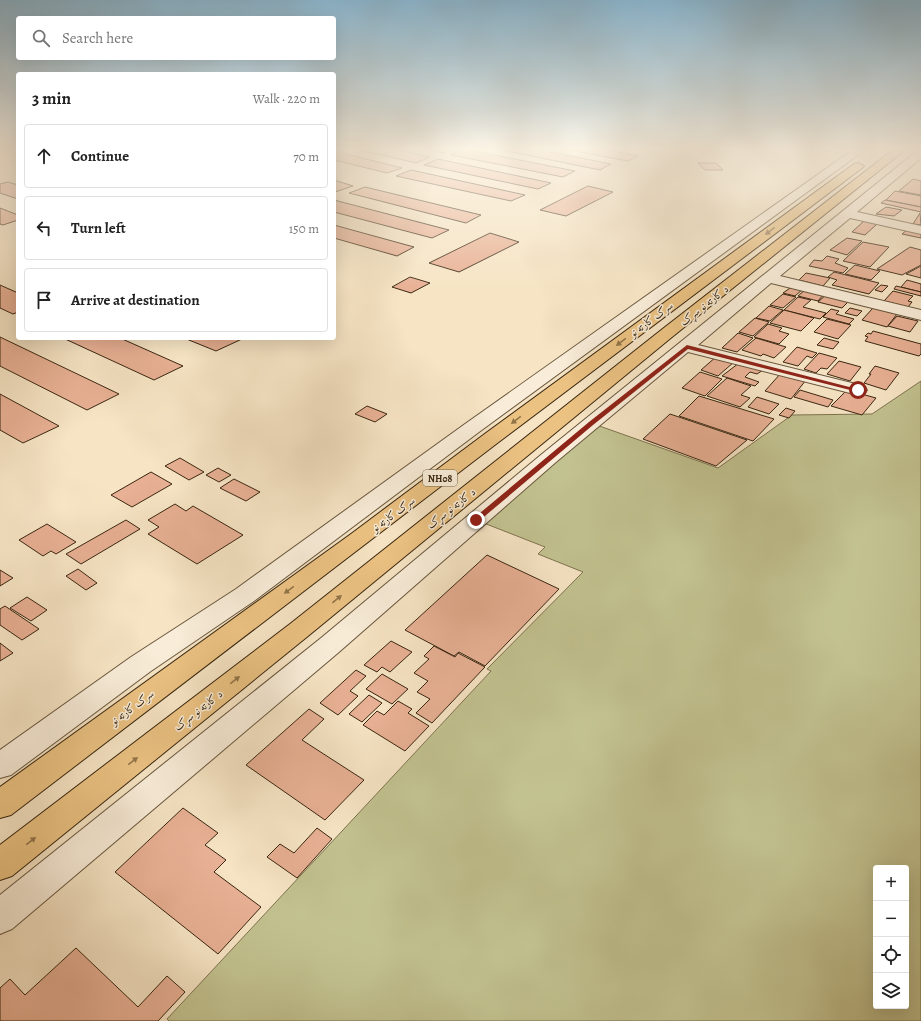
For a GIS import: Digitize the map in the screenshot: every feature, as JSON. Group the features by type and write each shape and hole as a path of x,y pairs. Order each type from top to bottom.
{"highway":[{"name":"سرک کارته نو","path":"0,805 359,539 493,437 826,197"},
{"name":"د کارته نو سړک","path":"0,865 394,554 666,334 830,197"},
{"path":"359,539 394,554"}],"street":[{"path":"0,766 141,664 245,595 472,428 795,197"},
{"path":"0,917 324,650 555,453 687,347 867,197"},
{"path":"846,214 921,230"},
{"path":"769,278 921,315"},
{"path":"687,347 858,390"}],"green space":[{"path":"921,381 921,1021 169,1021 167,1019 491,671 487,669 583,572 538,554 545,547 476,520 591,423 718,468 792,415 872,414"}],"building":[{"path":"363,197 405,197 481,215 466,223"},
{"path":"491,197 521,197 511,201"},
{"path":"567,197 604,197 566,216 540,210"},
{"path":"889,197 921,197 921,207 886,200"},
{"path":"885,200 921,207 921,212 881,203"},
{"path":"336,201 449,230 432,238 336,213"},
{"path":"886,207 902,210 894,216 876,214"},
{"path":"0,208 16,214 16,221 3,225 0,224"},
{"path":"920,213 921,225 913,224"},
{"path":"864,221 877,224 865,235 852,232"},
{"path":"336,226 414,247 397,256 336,239"},
{"path":"908,229 921,232 921,238 902,234"},
{"path":"490,233 519,242 459,272 429,263"},
{"path":"847,238 862,241 847,255 830,250"},
{"path":"863,242 889,247 870,267 843,261"},
{"path":"910,247 921,250 921,265 902,275 877,269"},
{"path":"827,256 839,259 835,263 848,268 843,273 809,266 814,260 822,261"},
{"path":"855,265 880,271 871,280 845,274"},
{"path":"921,266 921,278 906,274"},
{"path":"834,272 879,283 869,294 832,285 837,280 828,277"},
{"path":"806,273 830,278 823,286 799,280"},
{"path":"410,277 430,283 411,293 392,287"},
{"path":"907,280 921,284 921,292 901,287"},
{"path":"0,285 16,292 16,313 13,314 0,308"},
{"path":"881,285 888,286 882,292 875,290"},
{"path":"793,286 803,289 795,296 783,293"},
{"path":"896,286 921,292 921,296 894,289"},
{"path":"806,289 824,294 818,301 798,296"},
{"path":"893,291 913,296 908,301 912,302 908,307 884,301"},
{"path":"828,293 851,299 842,308 818,302"},
{"path":"783,294 796,297 783,308 770,305"},
{"path":"798,297 811,300 803,307 826,313 820,319 784,310"},
{"path":"769,306 783,310 770,321 756,318"},
{"path":"850,308 862,311 857,316 845,313"},
{"path":"873,308 897,314 887,327 862,320"},
{"path":"831,309 839,311 836,314 854,319 849,324 823,317"},
{"path":"784,310 814,318 801,331 770,323"},
{"path":"897,316 918,321 910,332 888,326"},
{"path":"755,318 769,322 753,336 739,332"},
{"path":"827,319 851,325 838,339 814,332"},
{"path":"768,324 782,328 779,331 789,334 779,344 754,337"},
{"path":"873,331 921,344 921,354 919,356 865,341 868,337 865,336 868,333 871,334"},
{"path":"738,333 753,338 737,352 722,348"},
{"path":"0,337 119,394 87,410 0,366"},
{"path":"756,338 786,347 774,358 763,354 761,356 742,350"},
{"path":"824,338 839,342 833,349 817,345"},
{"path":"67,340 124,340 183,366 154,380"},
{"path":"189,340 240,340 216,351"},
{"path":"797,347 817,353 812,358 807,356 798,366 783,362"},
{"path":"819,353 837,358 827,369 821,368 816,373 804,369"},
{"path":"717,356 734,362 718,376 701,370"},
{"path":"839,361 861,367 850,381 827,374"},
{"path":"739,363 763,370 757,374 750,372 745,377 759,382 755,386 722,376"},
{"path":"875,366 899,373 886,390 864,383"},
{"path":"700,372 722,379 705,396 682,388"},
{"path":"781,373 806,380 791,399 765,391"},
{"path":"727,378 751,386 741,395 750,398 740,407 707,396"},
{"path":"800,390 833,400 828,407 794,397"},
{"path":"847,390 876,398 862,415 831,406"},
{"path":"0,394 59,426 23,443 0,430"},
{"path":"699,396 774,419 753,441 679,416"},
{"path":"757,397 779,404 769,414 748,407"},
{"path":"367,406 387,414 375,422 355,414"},
{"path":"786,408 795,411 789,418 779,415"},
{"path":"670,414 747,440 716,466 643,439"},
{"path":"180,458 204,472 189,480 165,466"},
{"path":"218,468 231,475 219,482 206,475"},
{"path":"151,472 172,484 132,507 111,495"},
{"path":"234,479 260,492 246,501 220,488"},
{"path":"175,504 186,511 193,506 243,535 197,564 148,534 159,527 148,520"},
{"path":"126,520 140,529 81,564 66,554"},
{"path":"47,524 76,542 56,554 51,551 43,556 19,540"},
{"path":"487,555 559,589 485,666 459,652 454,656 405,630"},
{"path":"78,569 97,583 86,590 66,576"},
{"path":"0,570 13,578 0,586"},
{"path":"27,597 47,610 31,621 10,608"},
{"path":"5,606 39,629 22,640 0,625 0,609"},
{"path":"391,641 412,652 390,672 382,667 377,672 364,665"},
{"path":"0,643 13,653 0,661"},
{"path":"434,646 455,657 458,653 485,667 432,723 416,713 430,699 417,692 428,681 414,673 429,659 424,656"},
{"path":"356,670 366,676 350,691 358,696 338,715 320,703"},
{"path":"382,674 408,689 392,704 366,689"},
{"path":"369,695 382,703 362,722 349,714"},
{"path":"398,701 412,709 408,713 429,726 405,751 363,725 377,711 384,715"},
{"path":"309,709 324,719 302,740 364,780 325,820 246,765"},
{"path":"183,808 218,833 205,845 226,860 214,872 261,907 218,954 115,872"},
{"path":"317,828 332,839 297,878 267,857 280,844 294,853"},
{"path":"76,948 138,1007 167,976 185,992 158,1021 0,1021 0,988 10,979 25,995"}],"route":[{"path":"476,520 591,423 687,347 858,390"}]}
